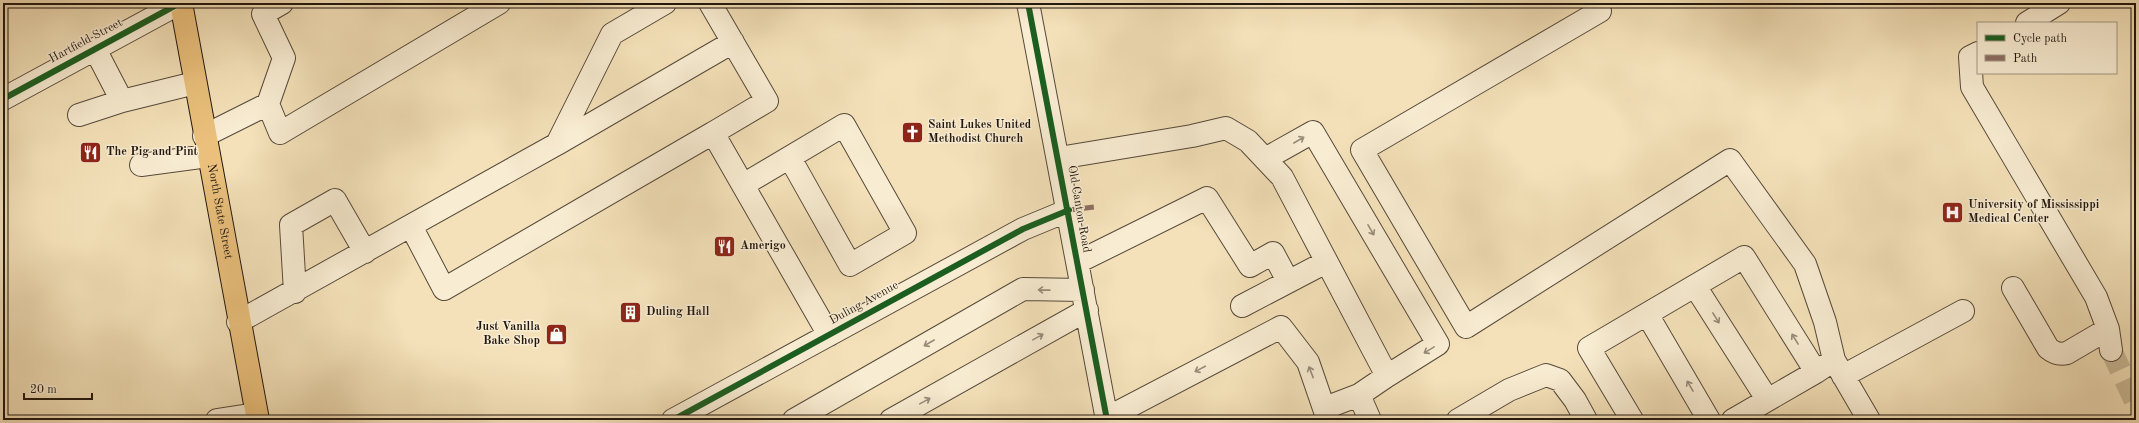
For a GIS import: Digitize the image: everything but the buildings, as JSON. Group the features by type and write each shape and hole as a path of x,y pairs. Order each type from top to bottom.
{"main road":[{"name":"North State Street","path":"180,3 238,322 257,417"}],"street":[{"name":"Hartfield Street","path":"3,98 180,3"},
{"path":"141,165 206,146 268,104 284,58 263,14 282,3"},
{"path":"268,104 280,133 499,3"},
{"path":"557,144 612,34 665,3"},
{"path":"411,226 444,289 768,101 710,3"},
{"name":"Old Canton Road","path":"1028,3 1069,210 1107,419"},
{"path":"2029,22 2059,3"},
{"path":"1600,11 1362,150 1466,327 1730,160 1805,264 1825,322 1838,368 1869,420"},
{"path":"238,322 295,292 557,144 733,42"},
{"path":"95,49 122,101"},
{"path":"1977,54 1970,58 1972,87 2096,297 2109,339 2067,353 2060,354 2054,352 2048,348 2013,288"},
{"path":"79,115 122,101 195,83"},
{"path":"742,185 844,125 905,233 850,265 790,158"},
{"path":"1058,158 1192,136 1226,128 1248,141 1282,177 1387,376"},
{"path":"1107,419 1281,327 1308,362 1326,414 1359,395 1438,344 1313,132 1265,159"},
{"path":"713,133 829,335"},
{"path":"1078,262 1207,198 1250,266 1273,253 1288,282"},
{"path":"295,292 291,225 335,200 364,252"},
{"name":"Duling Avenue","path":"673,420 1027,227 1069,210"},
{"path":"1632,420 1589,348 1744,257 1816,372"},
{"path":"1242,306 1326,262"},
{"path":"1695,286 1767,399"},
{"path":"794,420 1023,289 1085,300"},
{"path":"891,420 1085,300"},
{"path":"1733,420 1816,372 1838,368 1964,310"},
{"path":"1647,314 1709,420"},
{"path":"1458,420 1510,390 1546,375 1560,380 1575,400 1586,420"},
{"path":"1359,395 1370,420"},
{"path":"217,420 257,417"}],"tunnel":[{"path":"2111,350 2136,403"}],"marked path":[{"path":"1069,210 1094,207"}],"cycle path":[{"path":"3,99 180,3"},
{"path":"1028,3 1107,420"},
{"path":"673,420 1023,229 1069,210"}],"place":[{"name":"Saint Lukes United Methodist Church","path":"913,132"},
{"name":"The Pig and Pint","path":"91,152"},
{"name":"University of Mississippi Medical Center","path":"1952,212"},
{"name":"Amerigo","path":"725,246"},
{"name":"Duling Hall","path":"630,312"},
{"name":"Just Vanilla Bake Shop","path":"556,334"}]}
